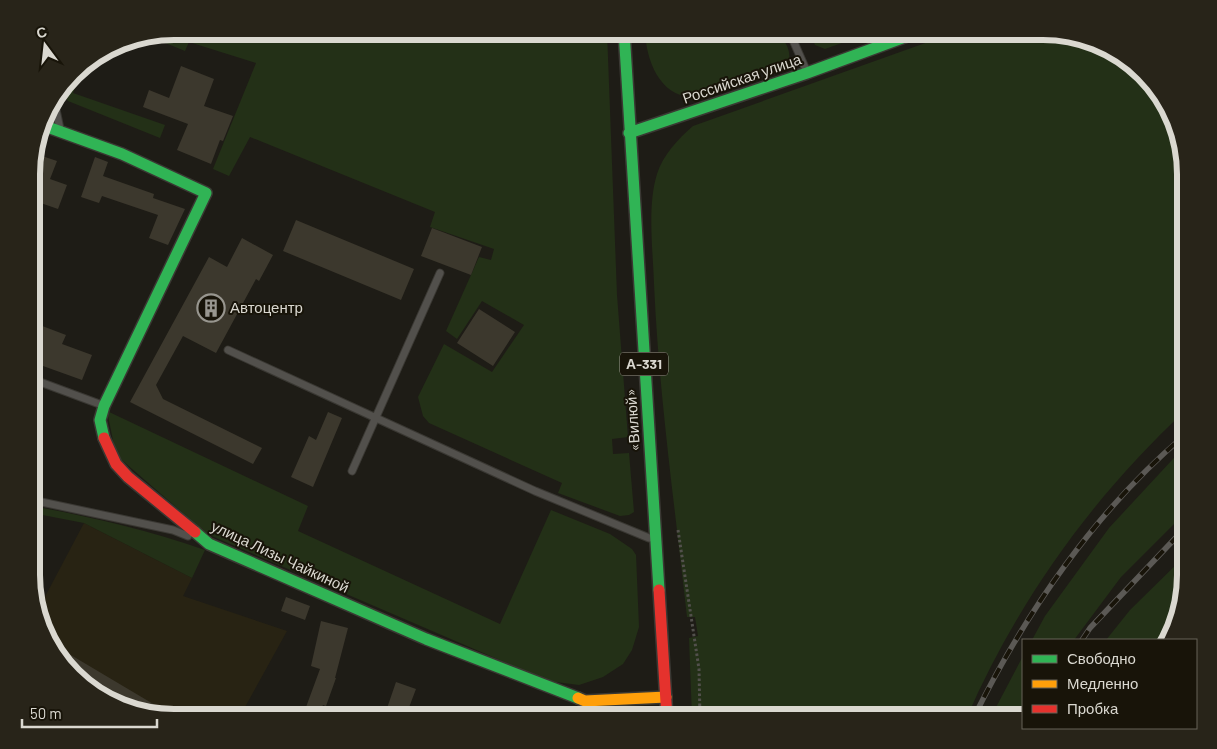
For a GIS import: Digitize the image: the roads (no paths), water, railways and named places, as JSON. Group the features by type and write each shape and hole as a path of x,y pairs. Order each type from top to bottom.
{"main road":[{"name":"«Вилюй»","path":"624,40 667,709"},
{"name":"Российская улица","path":"629,132 807,73 897,40"},
{"name":"улица Лизы Чайкиной","path":"48,127 122,154 206,193 104,406 100,420 101,431 116,464 128,477 209,544 426,639 585,701"},
{"path":"585,701 666,697 664,709"}],"lane":[{"path":"794,40 807,73"},
{"path":"56,110 61,131"},
{"path":"352,471 440,273"},
{"path":"228,350 535,490 656,541"},
{"path":"40,381 104,406"},
{"path":"40,502 173,530 209,544"},
{"path":"583,709 585,701"}],"railway":[{"path":"978,709 1016,640 1065,565 1122,496 1152,464 1177,442"},
{"path":"1083,639 1090,628 1177,536"}],"place":[{"name":"Автоцентр","path":"211,308"}]}
